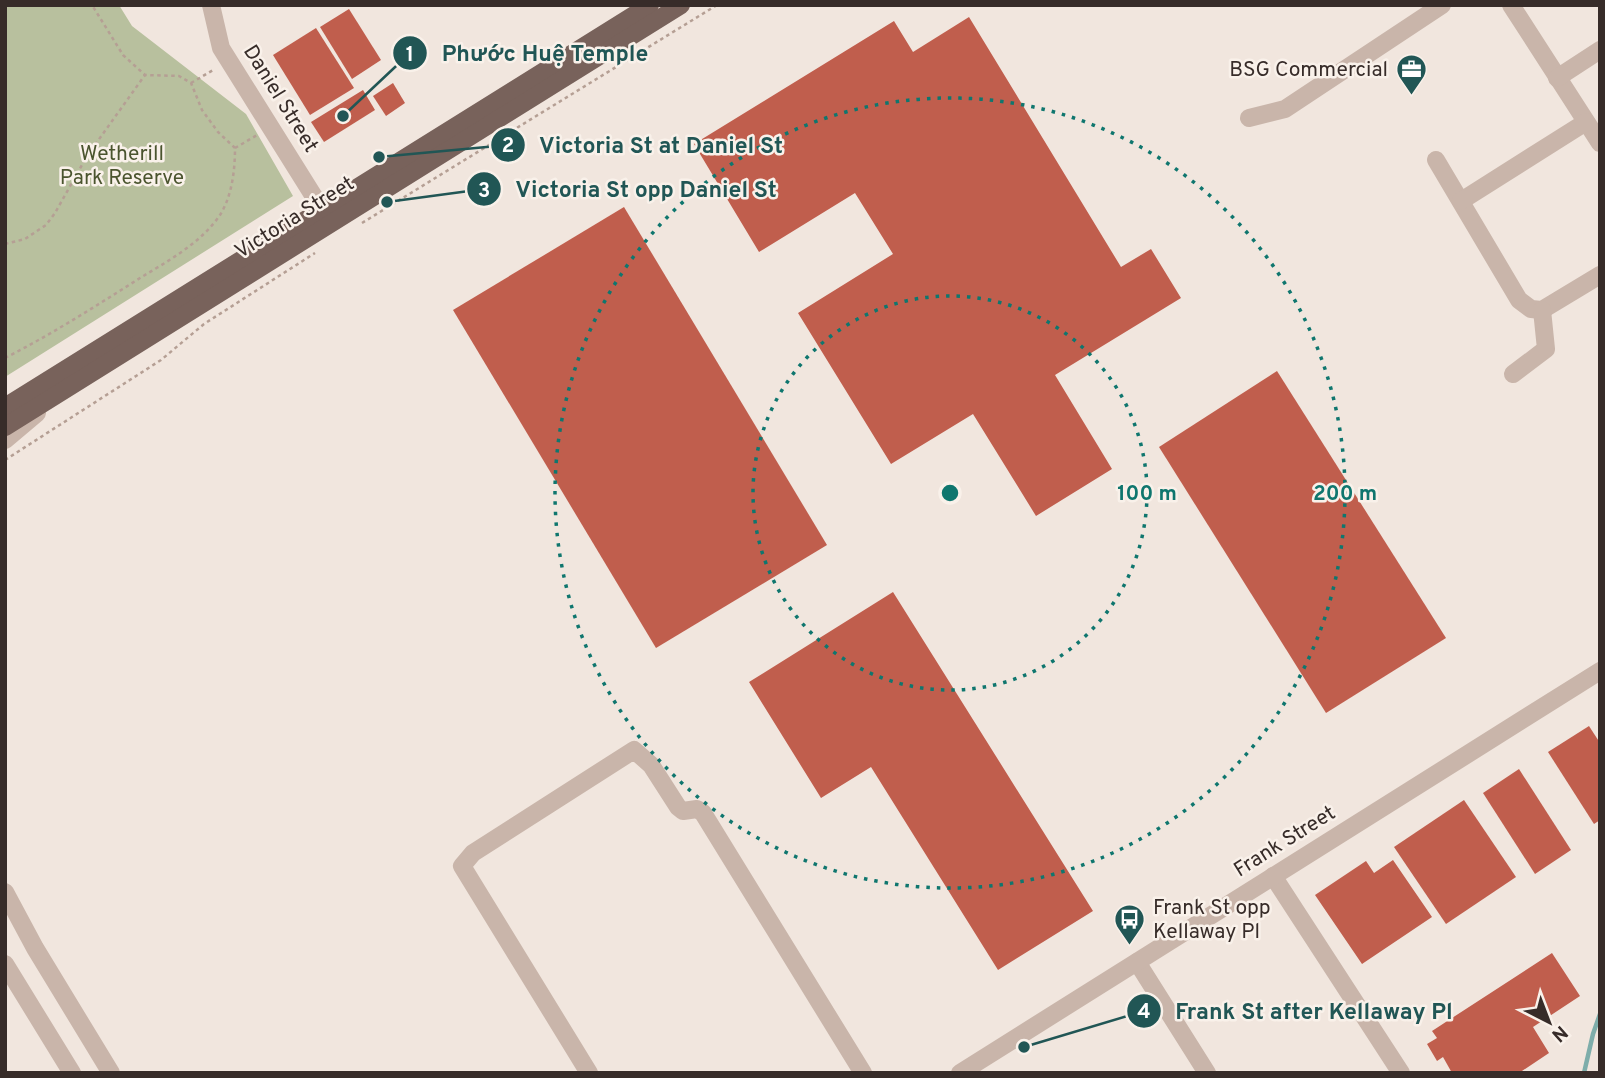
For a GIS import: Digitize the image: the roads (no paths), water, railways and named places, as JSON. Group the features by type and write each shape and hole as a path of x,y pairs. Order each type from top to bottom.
{"main road":[{"name":"Victoria Street","path":"5,407 650,5"},
{"name":"Victoria Street","path":"5,427 681,5"}],"street":[{"name":"Daniel Street","path":"211,5 220,47 323,211"},
{"path":"1249,118 1285,109 1442,5"},
{"path":"1511,5 1600,143"},
{"path":"1557,78 1600,50"},
{"path":"1461,201 1586,122"},
{"path":"1436,160 1519,300 1531,309 1542,310 1600,275"},
{"path":"1513,374 1546,349 1542,310"},
{"path":"5,440 63,389"},
{"name":"Frank Street","path":"960,1073 1600,671"},
{"path":"589,1073 462,866 473,853 634,750 651,765 678,807 683,811 697,809 703,813 858,1071"},
{"path":"1273,876 1401,1073"},
{"path":"5,892 34,948 111,1073"},
{"path":"1137,962 1207,1073"},
{"path":"5,964 72,1073"}],"waterway":[{"path":"1584,1073 1600,1014"}],"place":[{"name":"BSG Commercial","path":"1411,97"},
{"name":"Phước Huệ Temple","path":"343,116"},
{"name":"Victoria St at Daniel St","path":"379,157"},
{"name":"Victoria St opp Daniel St","path":"387,202"},
{"name":"Frank St opp Kellaway Pl","path":"1130,947"},
{"name":"Frank St after Kellaway Pl","path":"1024,1047"}],"park label":[{"name":"Wetherill Park Reserve","path":"122,166"}]}
